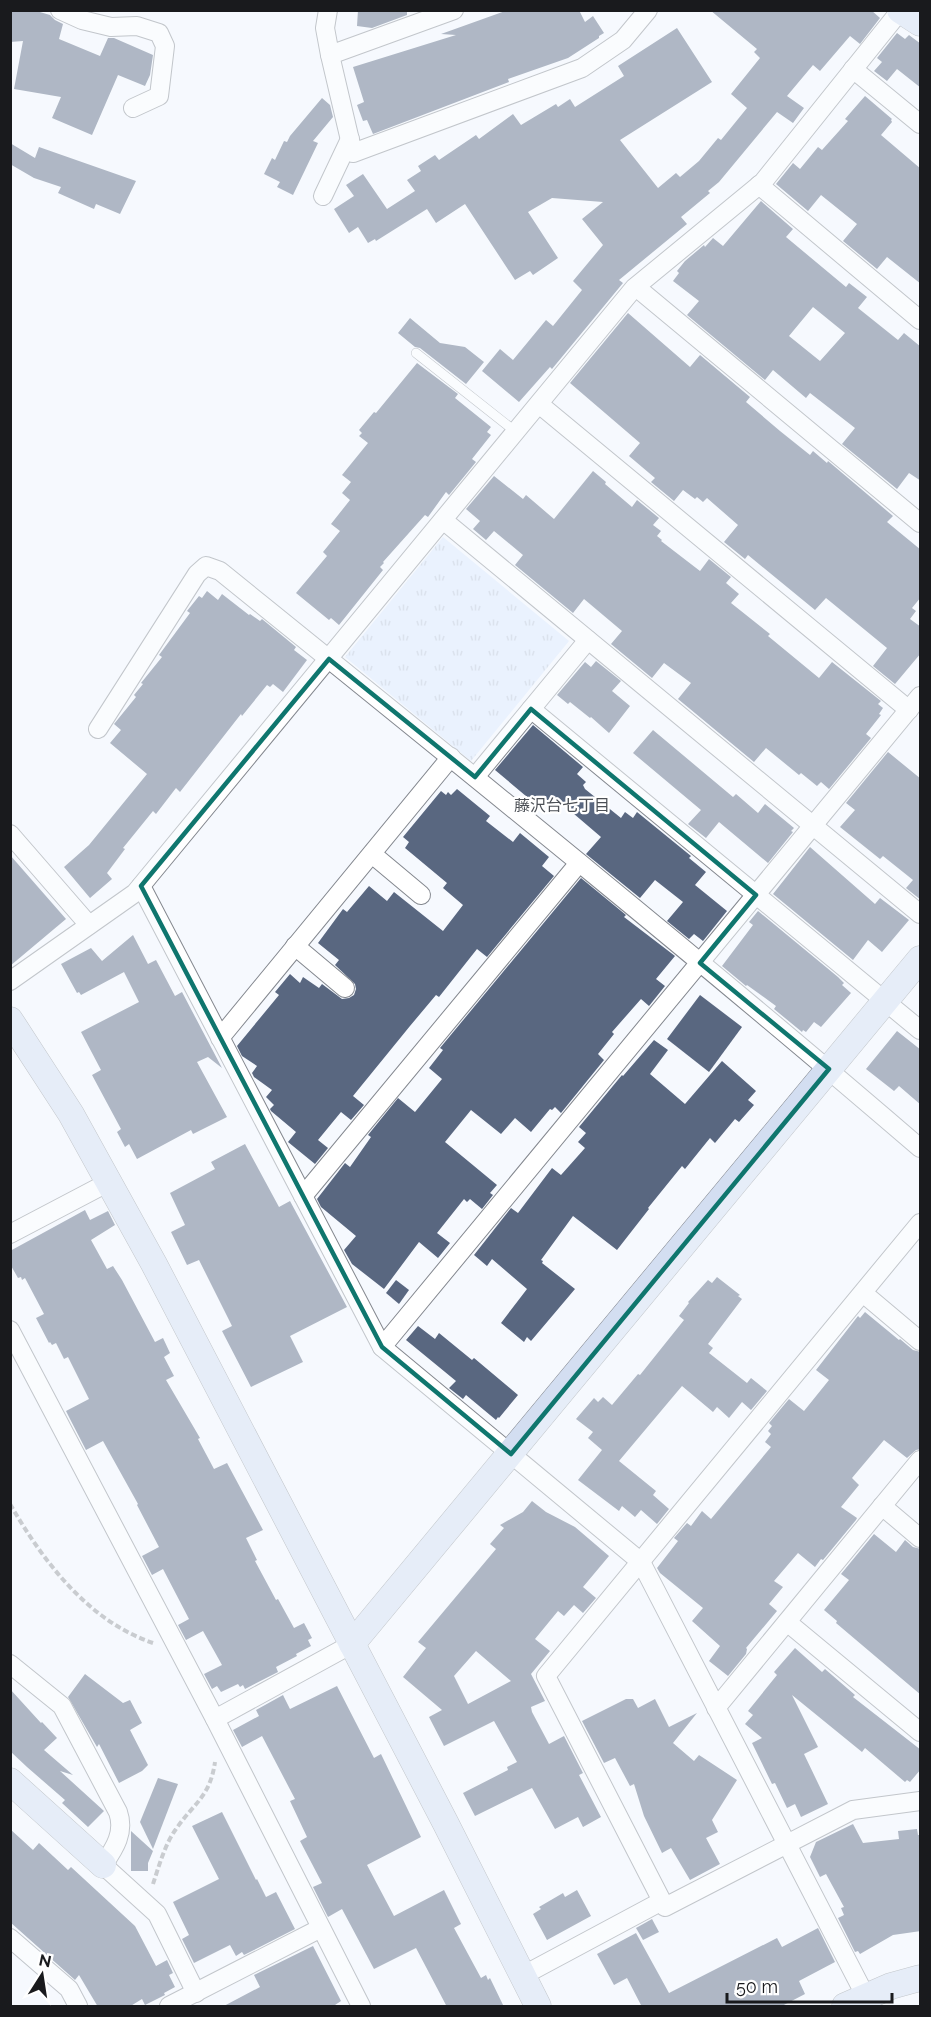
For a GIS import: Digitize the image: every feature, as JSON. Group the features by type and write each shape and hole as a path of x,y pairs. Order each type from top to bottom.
{"street":[{"path":"60,10 111,27 137,26 159,33 165,46 159,96 133,108"},
{"path":"328,10 325,28 353,153 582,68 623,40 648,10"},
{"path":"10,981 135,893 636,287 759,185 900,11 921,23"},
{"path":"330,55 443,13"},
{"path":"854,69 921,124"},
{"path":"323,196 350,139"},
{"path":"759,185 921,320"},
{"path":"636,287 921,522"},
{"path":"382,1347 915,703 539,404"},
{"path":"443,520 921,914"},
{"path":"98,729 197,574 206,566 220,571 451,757 829,1069 921,1148"},
{"path":"475,777 588,640"},
{"path":"531,710 921,1030"},
{"path":"220,1038 451,757"},
{"path":"10,834 89,925"},
{"path":"372,854 421,895"},
{"path":"303,1196 579,863"},
{"path":"141,886 382,1347 640,1562 787,1844 856,2002 891,1986 921,1978"},
{"path":"296,946 345,988"},
{"path":"214,1719 352,1644 921,958"},
{"path":"10,1020 71,1114 110,1182 445,1822 538,2007"},
{"path":"10,1234 110,1182"},
{"path":"921,1222 546,1676 666,1907 853,1810 921,1801"},
{"path":"863,1293 921,1341"},
{"path":"10,1330 180,1653 361,2007"},
{"path":"716,1708 921,1460"},
{"path":"882,1506 921,1538"},
{"path":"787,1622 921,1732"},
{"path":"10,1664 62,1706 118,1812 122,1822 117,1842 103,1865"},
{"path":"10,1781 158,1914 196,1993"},
{"path":"522,1976 662,1901"},
{"path":"169,2007 321,1928"},
{"path":"10,1938 69,1989 78,2007"}],"lane":[{"path":"416,353 516,432"}],"path":[{"path":"10,1504 25,1530 60,1579 99,1613 138,1638 180,1653"},
{"path":"142,1900 152,1886 176,1829 206,1794 215,1764 214,1755"}],"highlighted area":[{"path":"329,659 475,777 531,709 756,895 700,963 829,1069 511,1454 382,1347 141,886"}],"green space":[{"path":"443,537 569,641 471,761 345,657"}],"building":[{"path":"10,10 33,10 50,15 63,24 59,39 100,56 108,38 114,38 153,55 150,75 145,86 118,75 92,135 52,118 61,97 14,89 23,41 10,42"},
{"path":"358,10 407,10 407,15 372,28 357,26"},
{"path":"508,10 579,10 585,22 593,16 604,33 568,58 508,79 509,82 373,134 367,120 363,121 357,105 364,102 353,67 456,35 441,34"},
{"path":"710,10 871,10 880,18 860,44 850,36 820,71 813,65 787,96 804,108 793,123 777,112 719,182 708,191 710,193 681,217 687,224 619,280 623,283 552,369 550,367 519,402 482,371 500,349 513,360 546,320 553,326 582,290 573,281 603,245 582,219 603,202 552,198 528,212 558,258 533,275 530,271 515,280 465,204 436,223 427,209 376,241 375,239 368,243 358,227 349,233 334,209 354,196 346,185 363,174 387,209 415,191 407,180 421,171 418,166 435,155 439,160 476,135 479,139 513,114 521,125 556,104 558,107 570,99 575,107 624,76 618,66 677,28 712,82 620,140 658,188 676,173 680,177 699,161 718,138 721,140 747,108 731,94 760,58 754,52 757,49"},
{"path":"897,33 905,39 909,35 921,44 921,88 897,69 887,81 874,71 882,62 877,58"},
{"path":"865,96 892,119 881,135 921,169 921,284 887,257 877,269 843,241 857,224 821,195 808,211 776,184 793,163 800,169 818,147 822,150 848,121 845,119"},
{"path":"322,98 330,105 333,117 313,141 318,143 293,195 277,187 280,182 264,174 272,158 275,160 284,141 287,142"},
{"path":"10,143 35,158 39,147 136,181 120,214 96,204 94,209 58,193 61,187 34,178 10,164"},
{"path":"761,201 793,229 786,237 846,287 849,283 867,297 858,308 898,340 904,333 921,347 921,481 909,473 897,489 842,444 855,428 810,393 806,398 773,370 765,380 687,315 699,301 673,281 679,273 677,271 685,261 704,245 705,247 713,238 723,246","holes":["813,307 845,333 820,361 789,336"]},
{"path":"628,313 690,367 700,355 750,397 746,402 780,431 810,455 813,451 827,463 828,461 893,516 887,522 921,550 921,597 912,608 916,611 910,619 921,627 921,653 895,684 873,666 887,648 826,598 815,610 748,555 745,559 724,542 738,525 707,498 703,502 683,490 674,501 651,482 655,478 629,456 640,443 570,383"},
{"path":"410,318 440,343 465,347 484,362 466,384 398,333"},
{"path":"417,363 458,394 455,398 491,427 487,432 491,435 472,459 476,462 449,495 446,492 428,517 425,515 383,562 380,567 383,570 339,625 331,618 329,620 296,593 327,556 323,552 340,531 331,524 350,500 342,493 351,482 342,475 368,443 359,436 362,433 359,430"},
{"path":"593,471 632,507 637,500 659,518 653,525 661,531 657,536 700,571 709,559 731,577 726,583 739,594 731,603 819,678 832,662 881,701 878,704 883,708 879,714 881,715 866,734 871,738 829,789 821,782 817,786 801,773 799,775 766,748 754,762 678,699 691,683 664,663 652,678 611,644 622,631 584,599 573,613 515,565 523,555 494,531 486,540 473,529 480,521 466,509 494,476 523,499 526,495 554,519"},
{"path":"207,591 218,600 222,594 249,615 260,621 262,619 296,647 294,650 307,660 283,692 273,684 270,687 267,685 242,716 241,714 180,792 176,788 156,814 153,811 123,848 125,849 107,873 112,879 90,898 64,867 89,845 147,774 110,743 121,730 114,724 136,697 134,695 143,684 141,683 162,657 159,655 190,613 187,611 199,596 202,598"},
{"path":"596,661 621,681 612,691 630,706 609,733 591,717 557,695 585,662 591,667"},
{"path":"533,725 583,767 577,774 586,782 583,785 585,789 621,818 625,812 633,818 637,812 691,856 689,858 706,872 695,885 727,911 703,941 694,934 689,939 667,921 683,902 655,880 640,898 586,854 601,837 560,802 555,807 546,799 539,807 495,770"},
{"path":"653,730 733,797 736,794 758,813 765,804 794,828 768,863 719,822 706,838 688,824 701,810 633,753"},
{"path":"888,752 921,779 921,900 906,888 913,880 883,856 880,859 840,827 855,810 846,803"},
{"path":"457,789 490,816 486,821 513,842 520,833 549,857 542,866 554,876 487,957 477,949 439,997 436,995 410,1026 353,1096 364,1105 351,1120 341,1112 318,1140 328,1148 315,1164 288,1142 296,1132 271,1111 274,1105 266,1097 272,1090 254,1077 252,1073 257,1066 242,1056 237,1046 279,995 275,992 290,974 300,983 303,977 319,988 322,984 342,999 354,995 355,984 335,965 339,960 318,943 343,909 347,912 369,886 387,901 394,892 443,931 463,905 443,888 447,883 405,848 409,842 403,837 441,791 446,795 448,792 451,795"},
{"path":"810,847 875,904 880,898 909,920 882,952 868,940 853,960 773,894"},
{"path":"10,855 66,919 10,966"},
{"path":"581,878 626,915 624,917 675,956 656,979 665,986 649,1006 641,999 612,1032 614,1034 598,1054 604,1060 561,1113 555,1107 550,1109 531,1132 515,1118 501,1134 471,1110 445,1142 497,1185 490,1193 493,1195 482,1209 470,1199 467,1202 464,1199 437,1233 450,1243 438,1258 419,1242 384,1289 352,1264 344,1250 356,1236 321,1207 317,1199 345,1163 350,1167 371,1137 368,1135 398,1098 415,1112 442,1079 429,1068 443,1050 440,1048"},
{"path":"758,911 838,977 844,983 842,985 851,993 821,1027 814,1022 806,1032 803,1030 802,1032 774,1009 776,1006 722,966 753,925 749,922"},
{"path":"133,935 148,964 156,960 175,996 182,992 222,1068 208,1057 197,1062 227,1117 193,1134 191,1130 137,1159 129,1144 125,1147 117,1132 121,1129 92,1075 101,1070 81,1032 139,1002 124,972 81,995 77,993 61,964 91,948 102,961"},
{"path":"700,995 742,1027 709,1072 667,1039"},
{"path":"897,1031 921,1050 921,1105 899,1086 894,1091 866,1069"},
{"path":"654,1040 668,1050 650,1074 685,1104 722,1061 756,1091 748,1100 754,1105 739,1122 735,1119 715,1143 710,1138 685,1169 682,1166 617,1250 573,1216 541,1260 575,1289 531,1341 527,1337 524,1342 501,1323 527,1289 492,1259 487,1266 474,1255 511,1208 518,1213 552,1168 561,1175 585,1148 578,1142 586,1133 579,1127"},
{"path":"245,1144 279,1207 290,1201 347,1307 290,1336 303,1362 251,1387 222,1331 232,1326 199,1260 187,1265 171,1232 185,1225 170,1193 215,1169 211,1162"},
{"path":"85,1210 90,1220 108,1211 115,1225 91,1240 107,1269 113,1266 122,1280 155,1342 163,1338 170,1353 164,1357 174,1376 166,1380 200,1438 198,1439 214,1469 227,1463 263,1530 246,1538 257,1560 255,1561 294,1628 304,1623 312,1638 308,1640 311,1646 276,1667 278,1672 245,1689 243,1685 240,1687 238,1684 221,1692 217,1686 212,1689 204,1674 222,1665 203,1631 186,1640 178,1625 189,1619 163,1569 152,1575 142,1556 159,1547 103,1441 86,1450 66,1411 89,1399 68,1357 64,1359 56,1343 52,1345 49,1343 36,1318 44,1314 25,1278 22,1280 21,1277 18,1278 10,1264 10,1251"},
{"path":"717,1277 742,1299 708,1344 713,1348 709,1353 747,1383 751,1378 767,1391 751,1410 742,1402 729,1418 717,1407 713,1412 682,1386 619,1461 656,1491 653,1495 669,1509 657,1524 641,1510 635,1517 622,1506 619,1511 578,1480 602,1450 588,1438 593,1432 576,1419 594,1398 598,1402 603,1397 612,1405 638,1374 640,1375 684,1320 679,1316 688,1302 708,1280 712,1283"},
{"path":"396,1280 409,1290 399,1304 386,1293"},
{"path":"865,1312 913,1350 921,1352 921,1449 916,1450 907,1458 884,1440 852,1478 859,1485 841,1507 857,1518 856,1520 815,1567 798,1553 774,1581 783,1587 769,1604 777,1611 746,1648 746,1654 728,1676 709,1661 720,1646 692,1621 703,1608 660,1573 657,1568 678,1541 674,1538 687,1523 691,1526 702,1511 711,1519 771,1447 765,1442 771,1434 768,1431 772,1426 769,1423 789,1399 804,1411 829,1380 816,1370 858,1316 860,1318"},
{"path":"418,1326 435,1339 439,1333 472,1360 474,1358 518,1395 499,1418 496,1420 466,1395 463,1399 449,1388 456,1381 406,1340"},
{"path":"532,1501 546,1512 575,1527 609,1556 583,1587 596,1598 583,1613 574,1605 564,1616 558,1611 535,1639 550,1651 531,1674 545,1701 531,1707 532,1712 549,1744 564,1736 583,1773 579,1775 601,1817 583,1827 578,1817 555,1829 532,1788 475,1816 463,1793 508,1770 507,1767 517,1762 494,1721 444,1746 429,1717 442,1710 403,1677 426,1648 418,1642 496,1549 490,1544 504,1528 500,1525 523,1512","holes":["476,1651 511,1681 468,1704 454,1676"]},
{"path":"874,1534 896,1552 905,1540 913,1547 921,1549 921,1695 836,1623 837,1621 824,1610 849,1580 841,1574"},
{"path":"795,1648 822,1672 825,1669 855,1695 853,1697 921,1750 921,1769 910,1782 907,1780 905,1782 865,1748 862,1752 792,1695 818,1747 804,1754 828,1804 801,1817 795,1804 787,1808 775,1783 772,1784 752,1743 762,1738 745,1724 753,1715 748,1711 777,1675 774,1672"},
{"path":"85,1674 123,1703 130,1700 142,1723 130,1730 148,1765 142,1771 119,1783 99,1744 97,1747 68,1697"},
{"path":"337,1686 374,1758 381,1754 421,1837 367,1865 394,1916 444,1890 461,1924 454,1928 481,1978 486,1975 488,1980 490,1978 504,2007 447,2007 416,1948 374,1969 342,1909 328,1917 313,1887 322,1883 300,1841 307,1837 290,1801 295,1799 262,1736 242,1747 233,1730 259,1716 256,1710 283,1695 290,1709"},
{"path":"10,1689 57,1738 44,1750 73,1775 60,1771 104,1811 88,1827 62,1803 65,1800 10,1751"},
{"path":"626,1699 633,1699 638,1708 655,1699 669,1727 697,1713 673,1743 694,1761 699,1755 737,1780 712,1820 718,1832 706,1838 720,1864 690,1880 671,1848 662,1853 644,1816 634,1784 630,1786 615,1758 604,1763 582,1721"},
{"path":"158,1778 178,1784 153,1849 140,1822"},
{"path":"222,1812 266,1897 276,1892 295,1929 244,1955 242,1952 236,1956 230,1945 194,1963 182,1939 189,1935 173,1902 219,1879 192,1826"},
{"path":"853,1824 863,1843 899,1839 898,1831 917,1829 918,1835 921,1835 921,1931 893,1935 860,1954 858,1951 855,1952 838,1918 844,1915 841,1908 844,1907 826,1874 820,1877 810,1857 816,1842"},
{"path":"10,1829 33,1850 39,1843 68,1870 71,1867 135,1926 156,1966 167,1960 173,1973 169,1975 175,1987 145,2005 142,1999 129,2007 98,2007 79,1975 75,1980 10,1922"},
{"path":"131,1831 153,1851 148,1863 148,1871 131,1871"},
{"path":"577,1890 591,1916 547,1940 533,1914 541,1909 539,1907 563,1893 565,1897"},
{"path":"652,1919 659,1932 643,1940 636,1928"},
{"path":"818,1928 835,1962 799,1981 805,1994 780,2007 642,2007 627,1978 614,1985 597,1954 636,1933 669,1993 777,1938 782,1947"},
{"path":"313,1946 341,2001 332,2007 222,2007 260,1987 254,1975"}],"district":[{"name":"藤沢台七丁目","path":"562,805"}]}
